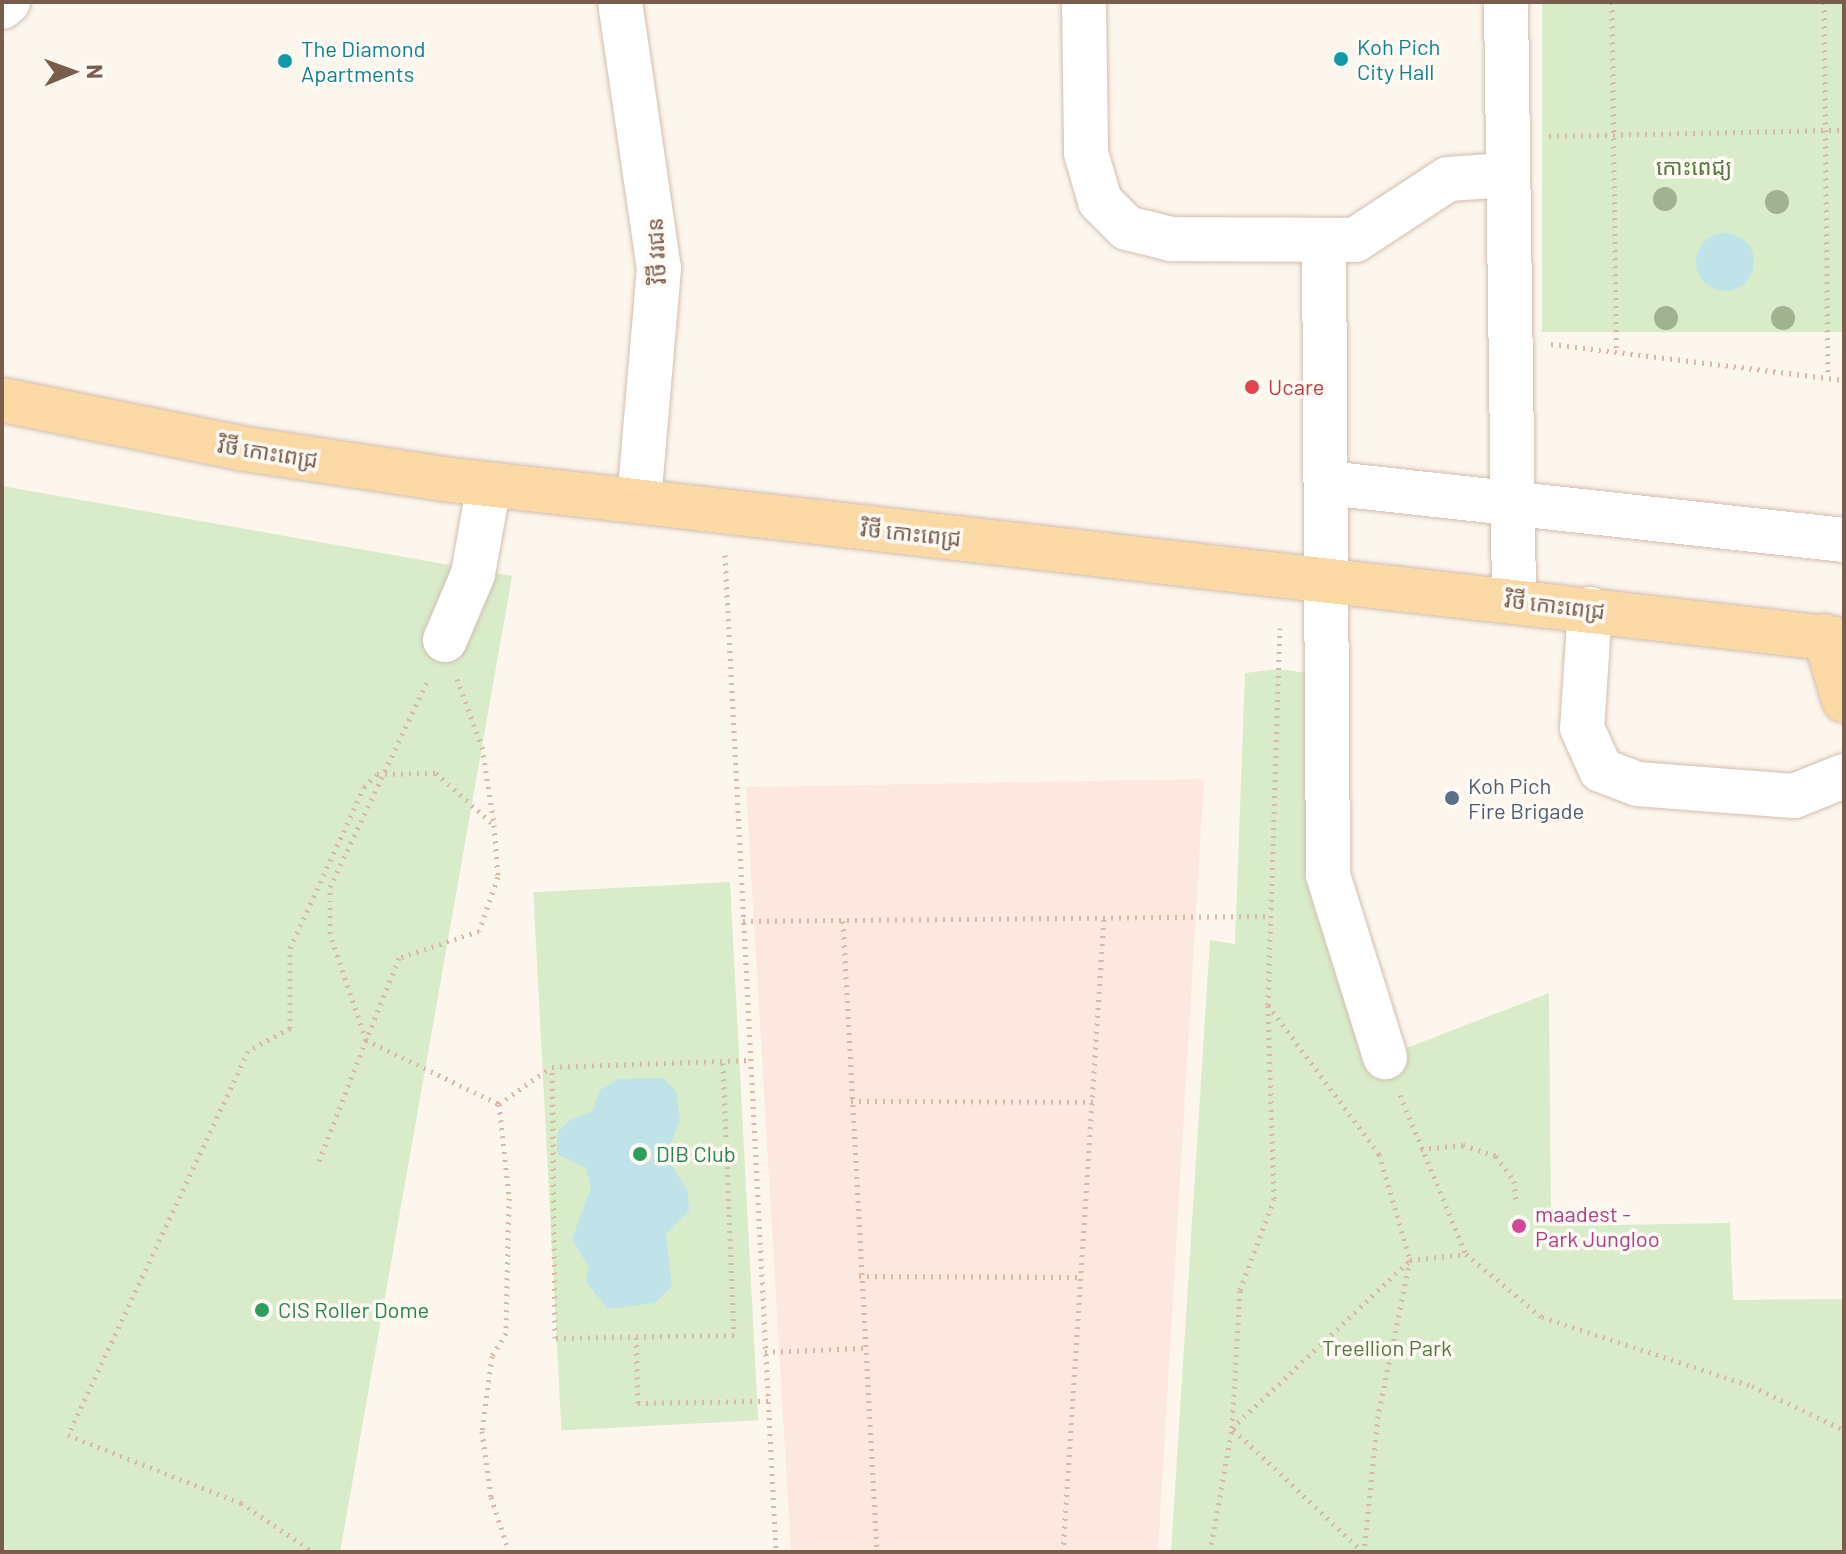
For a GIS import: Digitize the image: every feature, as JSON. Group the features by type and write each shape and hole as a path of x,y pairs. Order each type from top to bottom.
{"main road":[{"name":"វិថី កោះពេជ្រ","path":"2,400 239,448 489,484 1838,636"},
{"path":"1838,636 1844,700"}],"street":[{"path":"2,7 8,2"},
{"name":"វិថី វរជន","path":"620,2 659,268 639,501"},
{"path":"1084,2 1086,153 1100,201 1127,228 1171,239 1355,240 1448,179 1507,155"},
{"path":"1506,2 1514,600"},
{"path":"1324,241 1328,875 1385,1057"},
{"path":"1327,483 1513,500 1844,540"},
{"path":"445,640 473,574 489,484"},
{"path":"1590,609 1582,728 1601,770 1637,784 1794,796 1844,776"}],"path":[{"path":"1612,2 1616,352"},
{"path":"1824,2 1828,377"},
{"path":"1507,155 1614,135 1844,130"},
{"path":"1510,339 1844,380"},
{"path":"732,512 724,566 776,1552"},
{"path":"1210,1552 1232,1428 1240,1290 1274,1199 1268,1005 1284,575"},
{"path":"319,1161 399,958 479,931 498,877 482,747 445,640"},
{"path":"445,640 330,887 334,948 366,1040 499,1104"},
{"path":"313,1552 241,1503 68,1435 248,1051 290,1028 290,948 364,787 377,774 436,773 494,825"},
{"path":"743,921 1270,916"},
{"path":"1063,1552 1097,1102 1104,917"},
{"path":"843,921 859,1276 877,1552"},
{"path":"1268,1005 1379,1154 1410,1260 1378,1416 1364,1552"},
{"path":"1385,1057 1466,1254 1542,1317 1752,1386 1844,1430"},
{"path":"499,1104 552,1067 750,1060"},
{"path":"552,1067 555,1338 734,1335 723,1063"},
{"path":"851,1101 1097,1102"},
{"path":"499,1104 509,1198 506,1333 492,1356 482,1431 491,1497 509,1552"},
{"path":"1421,1149 1463,1145 1496,1156 1514,1181 1516,1202"},
{"path":"1232,1428 1410,1260 1466,1254"},
{"path":"859,1276 1083,1277"},
{"path":"636,1337 638,1403 768,1401"},
{"path":"765,1352 863,1348"},
{"path":"1232,1428 1364,1552"}],"shaded area":[{"path":"1204,779 1158,1552 791,1552 746,787"}],"green space":[{"name":"កោះពេជ្យ","path":"1542,2 1844,2 1844,332 1542,332"},
{"path":"2,486 512,576 340,1552 2,1552"},
{"name":"Treellion Park","path":"1277,669 1308,673 1310,895 1365,1064 1549,993 1551,1226 1730,1223 1733,1300 1844,1299 1844,1552 1171,1552 1210,940 1235,944 1245,673"},
{"name":"DIB Club","path":"730,882 758,1420 561,1431 533,892"}],"water":[{"path":"1725,233 1745,242 1754,262 1745,282 1725,291 1705,282 1696,262 1705,242"},
{"path":"663,1078 676,1091 680,1120 666,1156 688,1191 689,1211 666,1234 672,1286 655,1303 608,1309 586,1282 589,1268 572,1239 591,1187 586,1168 557,1154 557,1134 569,1120 592,1112 600,1090 619,1079"}],"place":[{"name":"Koh Pich City Hall","path":"1341,59"},
{"name":"The Diamond Apartments","path":"285,61"},
{"name":"Ucare","path":"1252,387"},
{"name":"Koh Pich Fire Brigade","path":"1452,798"},
{"name":"DIB Club","path":"640,1154"},
{"name":"maadest - Park Jungloo","path":"1519,1226"},
{"name":"CIS Roller Dome","path":"262,1310"}]}
